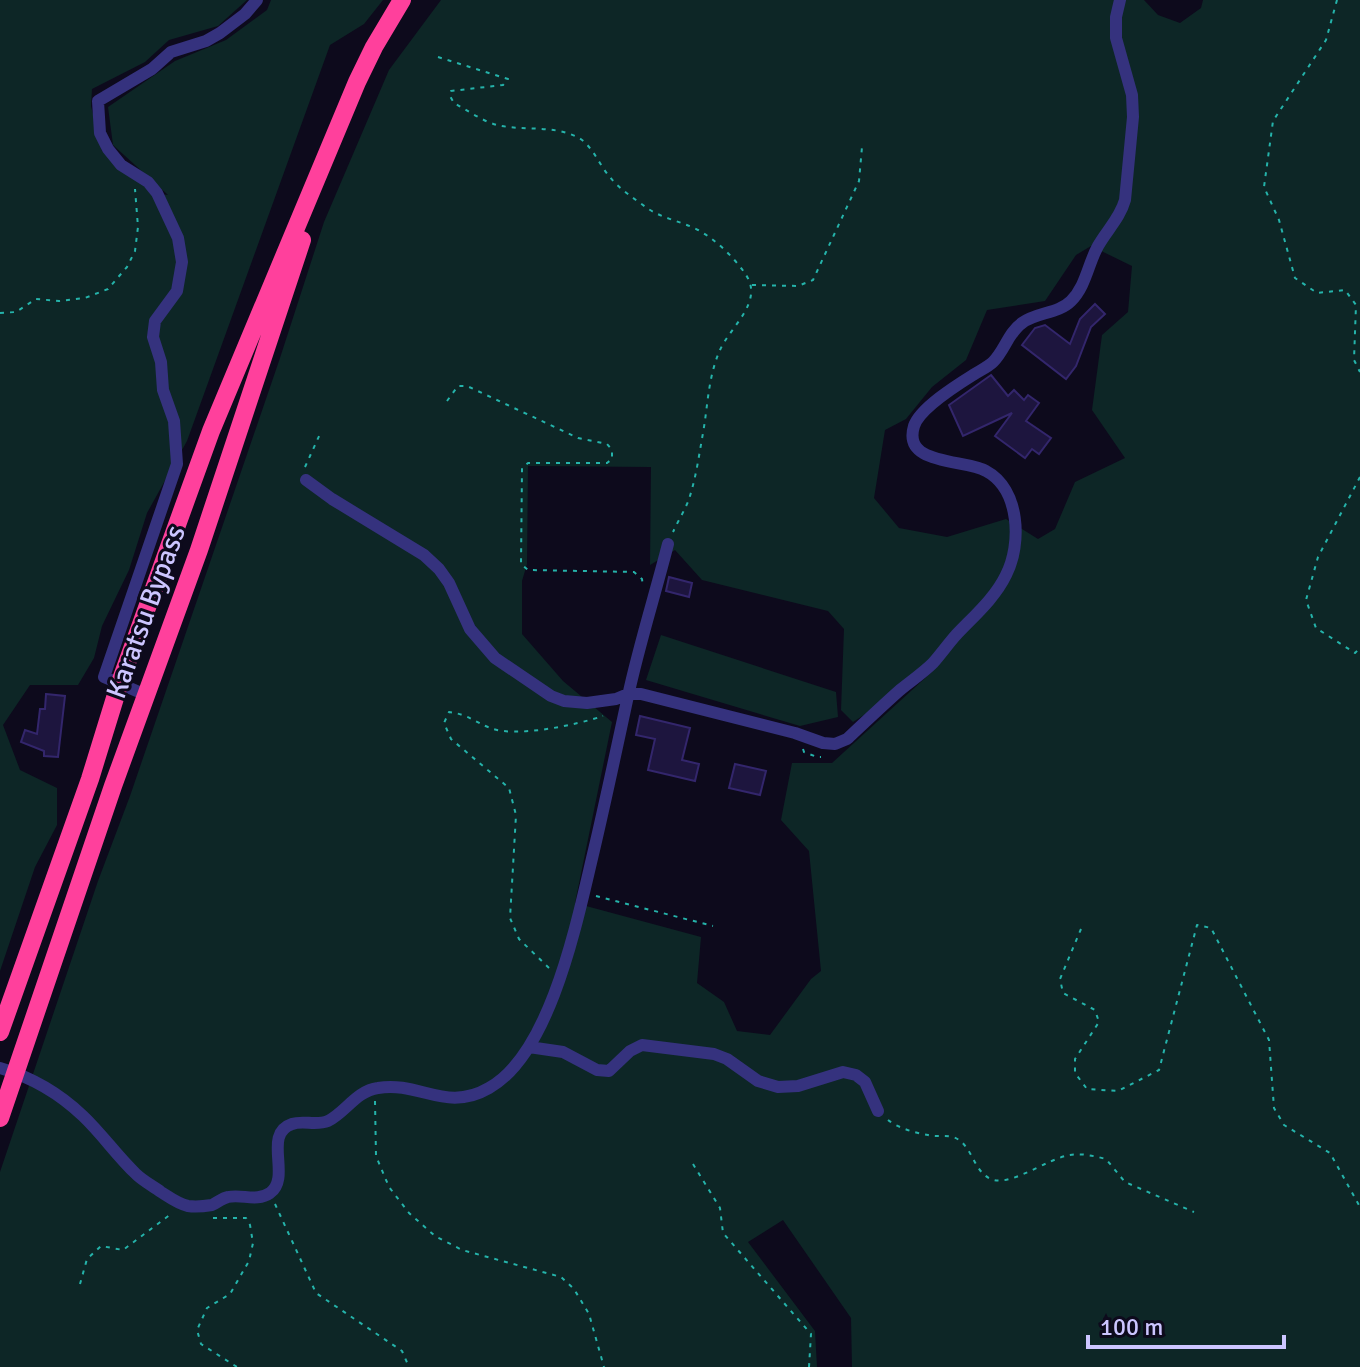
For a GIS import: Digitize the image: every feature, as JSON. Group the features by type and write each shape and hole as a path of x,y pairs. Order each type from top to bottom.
{"highway":[{"name":"Karatsu Bypass","path":"0,1032 90,779 119,685 211,431 340,123 374,47 402,0"},
{"name":"Karatsu Bypass","path":"0,1118 8,1071 199,550 340,123"}],"street":[{"path":"146,695 104,677 177,464 174,421 163,390 161,362 153,337 155,321 177,291 182,262 178,238 157,193 148,182 121,165 108,149 100,133 98,101 152,69 171,52 220,33 245,14 257,0"},
{"path":"306,480 424,555 449,583 470,629 495,658 551,696 564,701 587,703 641,694 823,743 835,744 847,739 933,663 992,597 1007,574 1017,531 1014,512 1003,485 990,472 976,466 925,456 916,447 913,437 915,424 948,391 993,362 1021,324 1061,309 1073,300 1097,248 1122,212 1133,117 1132,95 1116,38 1120,0"},
{"path":"8,1071 44,1086 82,1115 137,1175 170,1198 188,1206 211,1205 228,1197 261,1197 270,1193 276,1185 278,1137 284,1129 293,1123 322,1123 333,1119 361,1094 375,1088 416,1090 439,1097 471,1097 491,1087 514,1069 529,1047 560,978 583,892 622,696 650,613 668,544"},
{"path":"529,1047 563,1052 597,1070 609,1071 630,1051 642,1045 714,1054 727,1059 758,1081 778,1087 798,1086 843,1072 856,1075 865,1082 878,1111"}],"path":[{"path":"1337,0 1326,40 1273,121 1264,187 1279,220 1295,278 1317,293 1345,290 1356,305 1354,360 1360,372"},
{"path":"438,57 508,79 503,85 451,91 454,103 493,124 558,130 578,137 611,179 651,211 698,230 718,243 747,275 751,297 746,310 720,348 707,394 696,474 688,502 668,544"},
{"path":"751,285 798,286 813,280 859,181 862,147"},
{"path":"0,313 16,312 36,299 59,301 85,298 108,289 127,267 135,251 138,227 134,192 137,176"},
{"path":"447,401 458,386 467,386 578,438 607,444 612,450 612,459 607,463 528,463 522,468 521,564 528,570 634,572 642,579 644,607 650,613"},
{"path":"306,480 305,467 320,434"},
{"path":"1360,477 1318,557 1306,600 1316,628 1355,653 1360,648"},
{"path":"560,978 519,939 510,918 516,815 509,788 451,739 444,723 449,712 463,713 492,729 524,733 602,717 622,696"},
{"path":"583,892 713,926"},
{"path":"1081,929 1060,979 1063,993 1095,1010 1099,1022 1075,1059 1075,1073 1087,1089 1118,1091 1159,1070 1197,925 1211,928 1269,1040 1274,1108 1284,1125 1330,1153 1360,1207"},
{"path":"375,1088 376,1156 389,1187 409,1213 435,1236 462,1250 561,1277 574,1289 589,1314 604,1367"},
{"path":"878,1111 894,1125 929,1136 951,1137 964,1142 979,1169 992,1180 1005,1181 1067,1156 1083,1154 1106,1159 1125,1182 1194,1212"},
{"path":"693,1164 720,1208 723,1233 811,1334 809,1367"},
{"path":"270,1193 316,1293 402,1351 409,1367"},
{"path":"80,1284 87,1259 101,1246 123,1250 175,1210 170,1198"},
{"path":"202,1218 246,1218 250,1225 253,1243 249,1261 230,1294 207,1308 197,1330 201,1344 237,1367"}],"green space":[{"path":"0,0 247,0 218,26 169,40 145,62 92,89 91,106 102,151 153,193 168,195 113,145 108,107 175,61 226,40 267,10 271,0 383,0 364,24 330,45 187,441 147,513 129,570 102,626 94,658 78,685 30,685 3,725 20,770 57,788 57,825 35,867 0,971"},
{"path":"441,0 1144,0 1158,15 1180,23 1201,8 1203,0 1360,0 1360,1367 852,1367 851,1318 783,1220 748,1242 815,1331 817,1367 0,1367 0,1172 324,222 389,70","holes":["1091,246 1132,266 1128,312 1102,335 1092,410 1125,458 1075,482 1055,529 1038,539 1006,519 947,537 899,528 874,498 885,430 906,419 932,387 966,360 987,310 1045,301 1076,255","528,466 651,467 650,565 675,550 702,580 828,611 844,629 841,710 853,722 934,670 832,763 792,763 781,820 809,851 821,971 811,979 770,1035 737,1031 724,1002 697,983 701,937 575,903 612,722 563,681 522,634 522,581 527,564"]},
{"path":"661,635 836,692 838,717 800,726 646,680"}],"building":[{"path":"1095,304 1105,314 1091,327 1076,366 1066,379 1022,345 1035,328 1045,325 1070,344 1080,319"},
{"path":"991,375 1008,396 1014,390 1024,400 1028,395 1039,403 1026,421 1051,438 1039,454 1032,449 1025,458 995,436 1012,413 963,436 949,405"},
{"path":"669,577 692,583 689,597 666,591"},
{"path":"46,694 65,696 58,757 44,756 44,751 21,742 25,730 37,734 40,709 45,709"},
{"path":"640,716 690,728 682,760 699,764 695,781 648,770 655,739 636,735"},
{"path":"735,764 766,771 760,795 729,788"}]}
